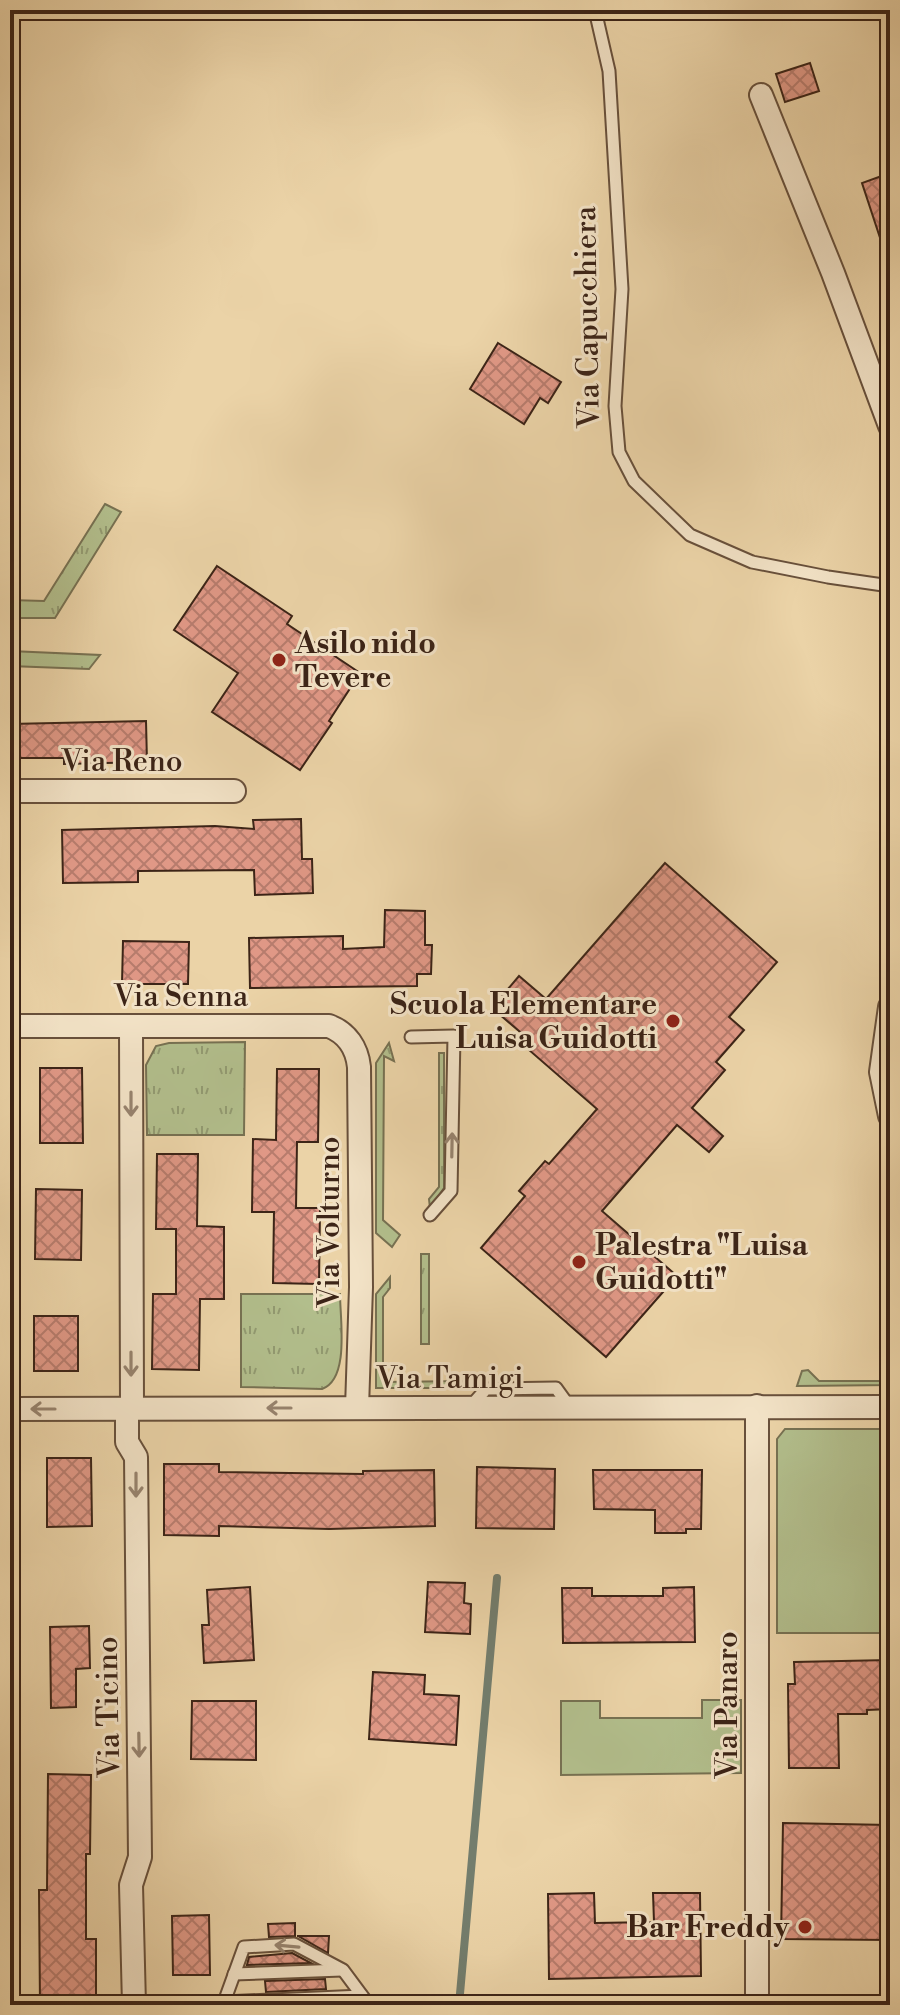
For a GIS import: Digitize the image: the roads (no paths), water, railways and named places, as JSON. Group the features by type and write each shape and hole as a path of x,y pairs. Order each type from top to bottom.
{"street":[{"path":"761,95 833,273 890,426"},
{"name":"Via Reno","path":"10,791 234,791"},
{"path":"890,1007 881,1072 890,1116"},
{"name":"Via Senna","path":"10,1026 329,1026 347,1038"},
{"name":"Via Ticino","path":"131,1026 127,1442 136,1457 140,1863 131,1885 134,2005"},
{"name":"Via Volturno","path":"347,1038 358,1058 359,1067 361,1287 357,1408"},
{"name":"Via Panaro","path":"757,1406 757,2005"},
{"name":"Via Tamigi","path":"10,1409 890,1407"}],"lane":[{"name":"Via Capucchiera","path":"595,10 609,71 622,289 617,421 619,452 634,481 690,535 752,562 890,586"},
{"path":"411,1037 454,1036 451,1191 430,1215"},
{"path":"294,1944 343,1970 366,2000 224,2004 244,1947 294,1944"},
{"path":"234,1974 343,1970"}],"waterway":[{"path":"459,2005 497,1578"}],"place":[{"name":"Asilo nido Tevere","path":"279,660"},
{"name":"Scuola Elementare Luisa Guidotti","path":"673,1021"},
{"name":"Palestra \"Luisa Guidotti\"","path":"579,1262"},
{"name":"Bar Freddy","path":"805,1927"}]}
